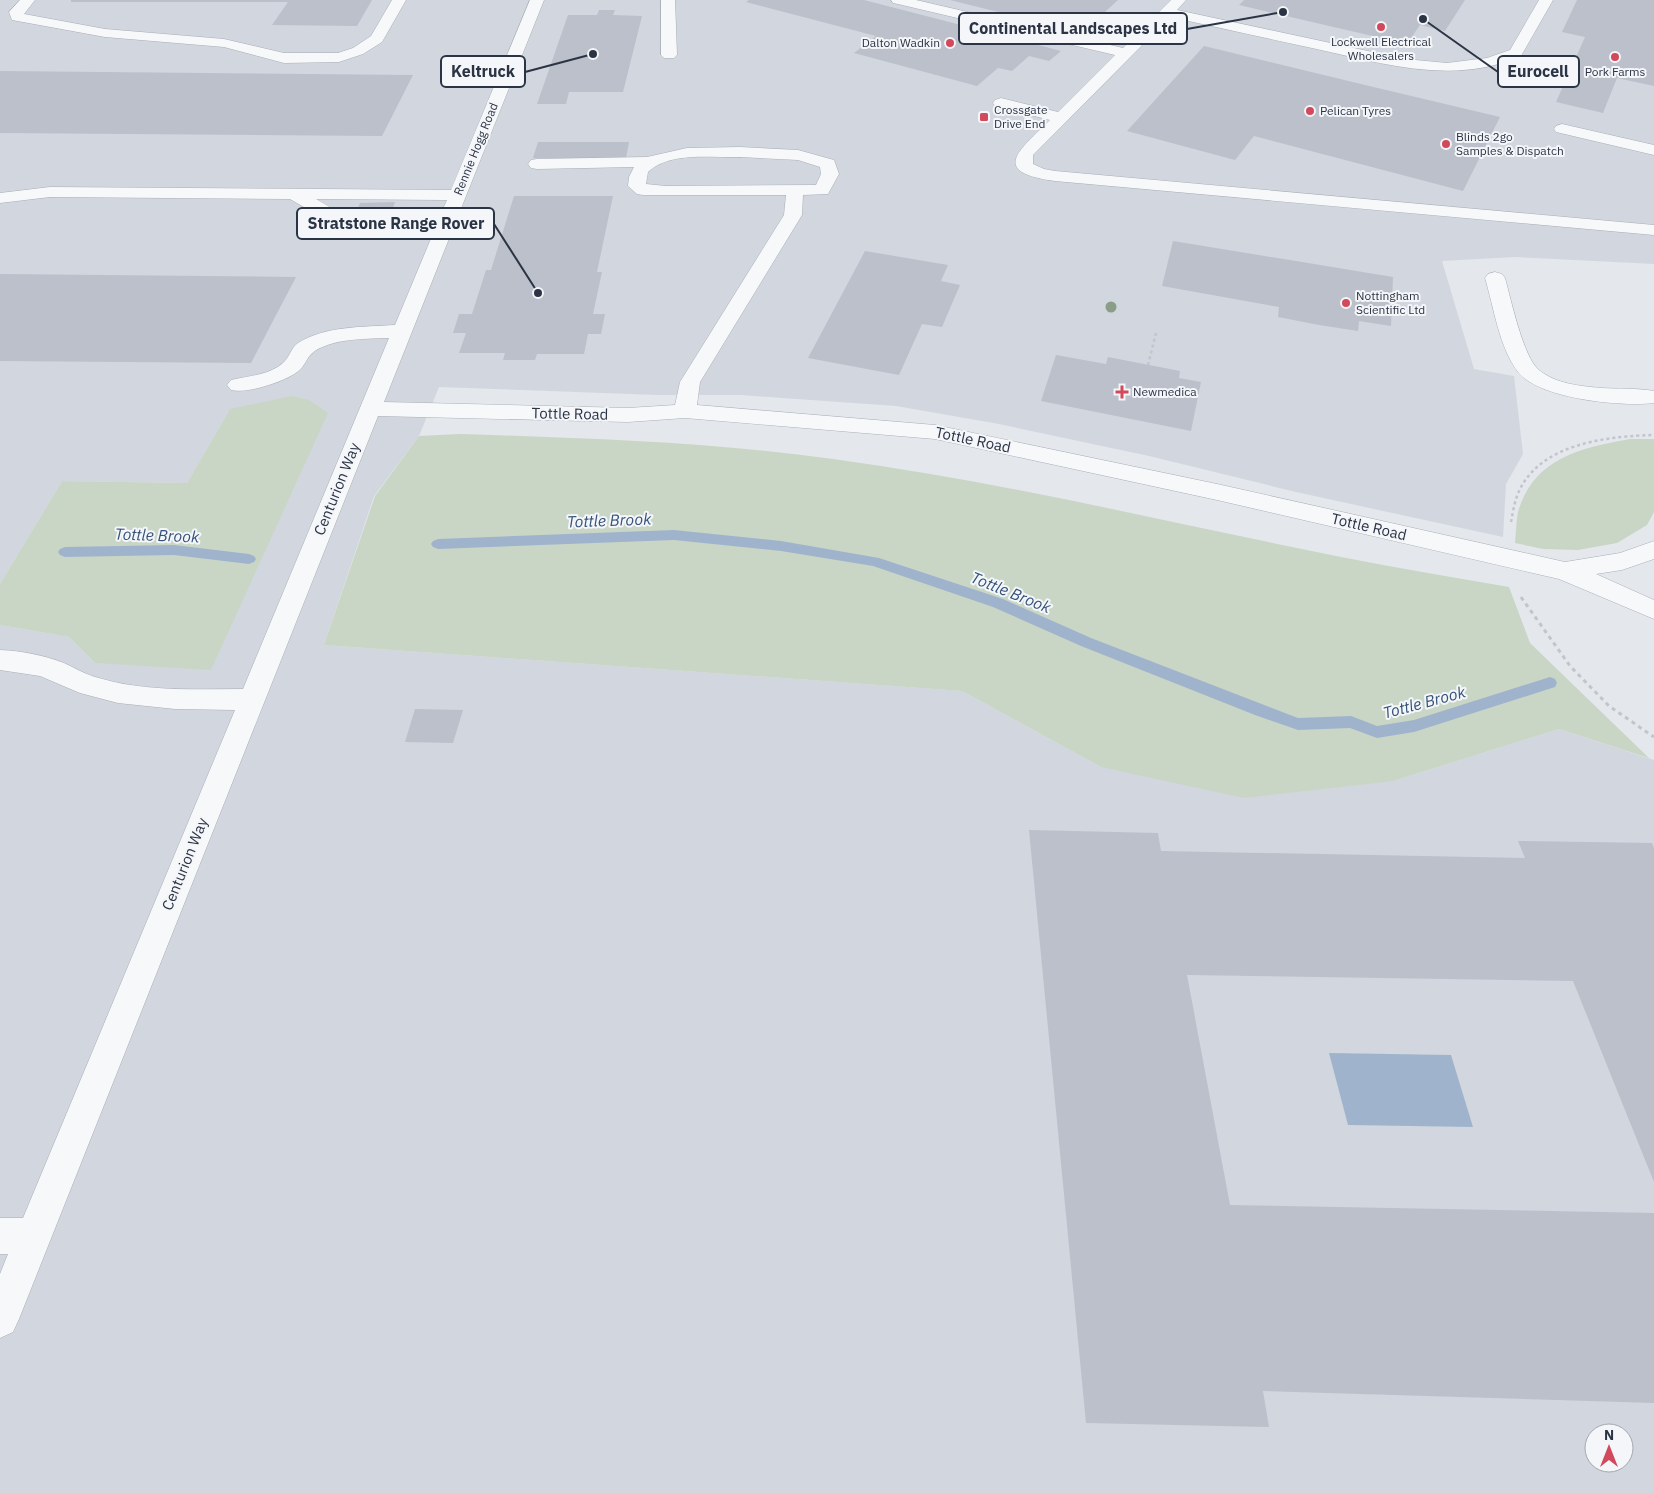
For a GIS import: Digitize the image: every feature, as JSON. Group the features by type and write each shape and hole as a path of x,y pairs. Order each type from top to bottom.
{"street":[{"path":"28,0 16,12 17,18 105,33 224,43 284,58 319,58 339,57 358,51 377,39 399,0"},
{"name":"Rennie Hogg Road","path":"369,409 537,0"},
{"path":"668,0 669,55"},
{"path":"898,0 1126,53"},
{"path":"1179,0 1025,154 1024,166 1040,174 1055,176 1654,230"},
{"path":"1167,12 1405,64 1430,67 1463,66 1487,63 1516,53 1546,0"},
{"path":"1001,103 1061,118"},
{"path":"1562,129 1654,150"},
{"path":"537,164 648,162 666,156 687,153 787,154 817,158 828,164 830,174 822,190 643,190 637,186 636,178 639,170 648,162"},
{"path":"685,411 690,382 793,215 795,190"},
{"path":"0,198 50,192 458,195"},
{"path":"295,194 341,222 446,224"},
{"path":"1495,278 1519,356 1531,374 1557,387 1588,394 1653,398"},
{"path":"238,385 268,379 294,365 302,349 314,343 347,334 402,331"},
{"name":"Tottle Road","path":"369,409 628,415 685,411 935,432 1217,492 1565,571 1654,610"},
{"name":"Centurion Way","path":"0,1319 17,1236 252,699 369,409"},
{"name":"Tottle Road","path":"1565,571 1622,562 1654,550"},
{"path":"0,660 20,661 45,667 86,686 142,696 187,700 252,699"}],"path":[{"path":"1148,365 1156,333"}],"shaded area":[{"path":"0,0 1654,0 1654,264 1515,257 1442,261 1474,369 1514,376 1523,454 1506,484 1503,537 1296,492 1149,456 999,424 896,406 741,395 657,395 439,387 419,436 374,496 324,645 962,691 1101,767 1393,781 1559,729 1654,760 1654,1493 0,1493 0,625 69,637 95,663 230,409 187,483 62,481 0,584"}],"green space":[{"path":"292,396 309,400 328,413 211,670 95,663 69,637 0,625 0,584 62,481 187,483 230,409"},
{"path":"460,434 600,439 740,448 897,468 1024,491 1341,557 1509,587 1530,643 1649,758 1559,729 1393,781 1244,798 1101,767 962,691 324,645 375,496 419,436"},
{"path":"1630,439 1654,439 1654,512 1647,525 1617,543 1578,550 1543,549 1515,543 1518,512 1525,493 1548,467 1562,458 1594,446"}],"water":[{"path":"1329,1053 1451,1055 1473,1127 1348,1125"}],"building":[{"path":"71,0 372,0 357,26 272,25 288,2 71,2"},
{"name":"Dalton Wadkin","path":"749,0 864,0 1061,51 1049,61 1029,56 1012,71 998,68 977,86 854,53 876,36 746,2"},
{"path":"950,0 1118,0 1082,33"},
{"path":"1244,0 1465,0 1445,31 1420,25 1407,44 1239,5"},
{"name":"Pork Farms","path":"1577,0 1654,0 1654,86 1617,78 1603,113 1556,102 1585,37 1562,32"},
{"path":"599,10 615,10 613,15 642,16 623,92 569,92 566,104 537,104 568,15 597,15"},
{"path":"1204,46 1500,117 1463,191 1254,136 1235,160 1127,131"},
{"path":"0,71 413,75 382,136 0,133"},
{"path":"538,142 629,142 626,158 533,158"},
{"path":"514,196 613,196 597,272 602,272 593,314 605,314 601,334 588,334 584,354 537,354 535,360 503,360 505,353 459,353 466,333 453,333 459,314 472,314 486,270 491,270"},
{"path":"395,202 391,214 355,215 360,203"},
{"path":"1173,241 1393,277 1391,326 1359,321 1358,331 1319,325 1278,317 1279,307 1162,286"},
{"path":"865,251 948,265 941,281 960,285 942,327 922,324 899,375 808,358"},
{"path":"0,274 296,277 251,363 0,361"},
{"name":"Newmedica","path":"1056,355 1106,364 1108,357 1180,371 1179,378 1201,382 1191,431 1041,401"},
{"path":"415,709 463,710 453,743 405,742"},
{"path":"1029,830 1158,833 1161,851 1525,858 1518,841 1652,843 1654,848 1654,1182 1573,981 1187,975 1230,1205 1654,1213 1654,1403 1263,1391 1269,1427 1086,1423"}],"waterway":[{"name":"Tottle Brook","path":"438,544 674,535 781,546 874,561 998,603 1086,642 1260,711 1298,724 1351,722 1377,732 1414,726 1550,683"},
{"name":"Tottle Brook","path":"65,552 174,550 249,559"}],"place":[{"name":"Continental Landscapes Ltd","path":"1283,12"},
{"name":"Eurocell","path":"1423,19"},
{"name":"Lockwell Electrical Wholesalers","path":"1381,27"},
{"name":"Dalton Wadkin","path":"950,43"},
{"name":"Keltruck","path":"593,54"},
{"name":"Pork Farms","path":"1615,57"},
{"name":"Pelican Tyres","path":"1310,111"},
{"name":"Crossgate Drive End","path":"984,117"},
{"name":"Blinds 2go Samples & Dispatch","path":"1446,144"},
{"name":"Stratstone Range Rover","path":"538,293"},
{"name":"Nottingham Scientific Ltd","path":"1346,303"},
{"name":"Newmedica","path":"1122,392"}]}
